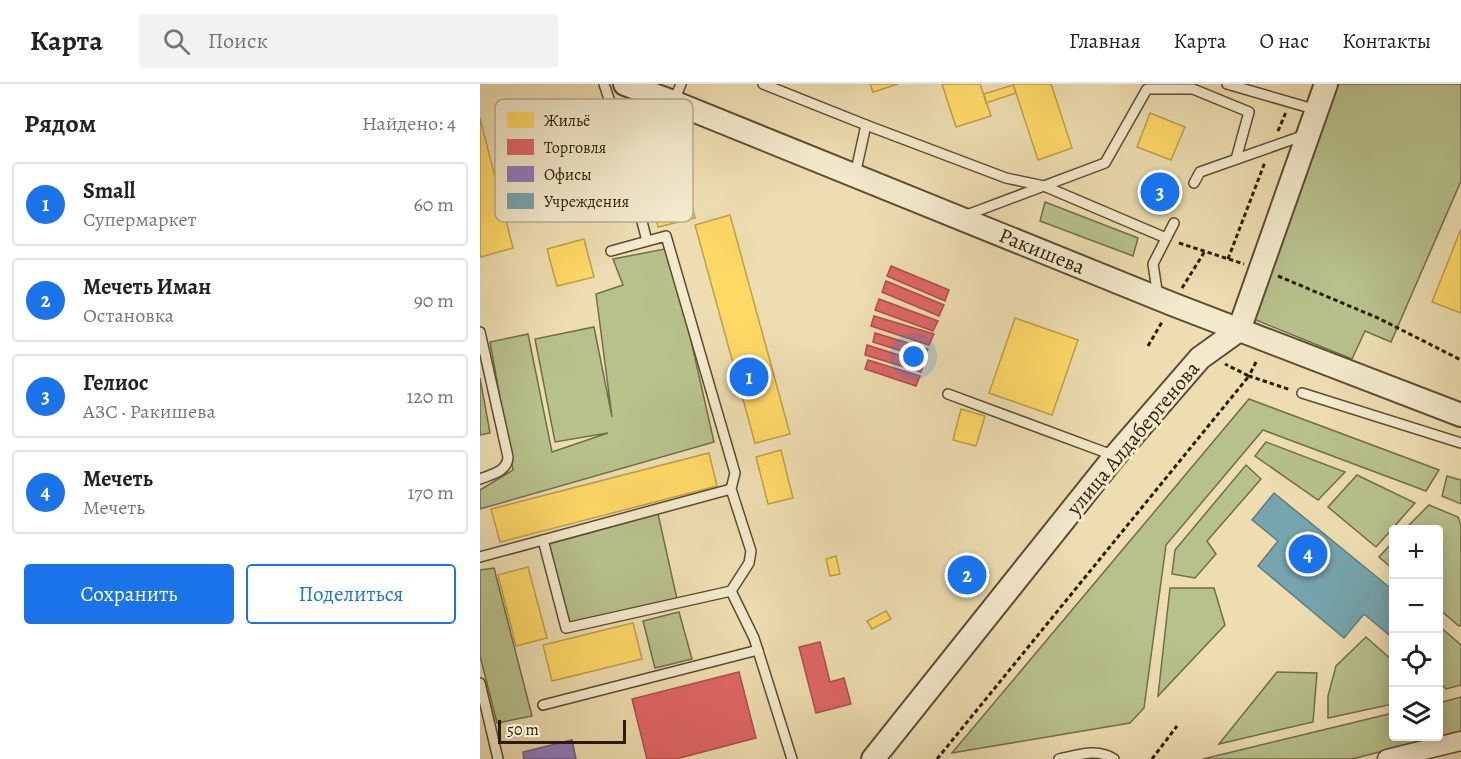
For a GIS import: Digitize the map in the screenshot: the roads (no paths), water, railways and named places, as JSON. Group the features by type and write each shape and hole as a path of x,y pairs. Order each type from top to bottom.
{"street":[{"name":"Ракишева","path":"625,84 677,93"},
{"path":"1239,330 1326,84"},
{"name":"Ракишева","path":"693,100 855,175 1158,298 1461,415"},
{"name":"улица Алдабергенова","path":"873,759 1115,456 1205,353 1239,330"},
{"path":"1387,759 1421,755 1461,741"}],"lane":[{"path":"604,84 609,99"},
{"path":"763,84 1006,178 1044,186 1166,238"},
{"path":"1227,84 1317,110"},
{"path":"960,217 1105,163 1147,89 1193,89 1249,112 1236,159"},
{"path":"855,175 866,125"},
{"path":"1194,183 1200,172 1307,134"},
{"path":"642,222 647,241"},
{"path":"1158,298 1153,264 1173,223"},
{"path":"543,540 566,628 731,591 749,563 751,551 731,489 735,473 666,236 611,251"},
{"path":"480,332 508,457 503,469 480,479"},
{"path":"1302,393 1460,440"},
{"path":"948,394 1115,456"},
{"path":"480,557 731,489"},
{"path":"731,591 758,650 792,759"},
{"path":"543,705 758,650"},
{"path":"480,683 498,759"},
{"path":"1059,759 1087,753 1100,753 1114,759"}],"place":[{"name":"Гелиос","path":"1160,192"},
{"name":"Small","path":"749,377"},
{"name":"Мечеть","path":"1308,554"},
{"name":"Мечеть Иман","path":"967,575"}]}
